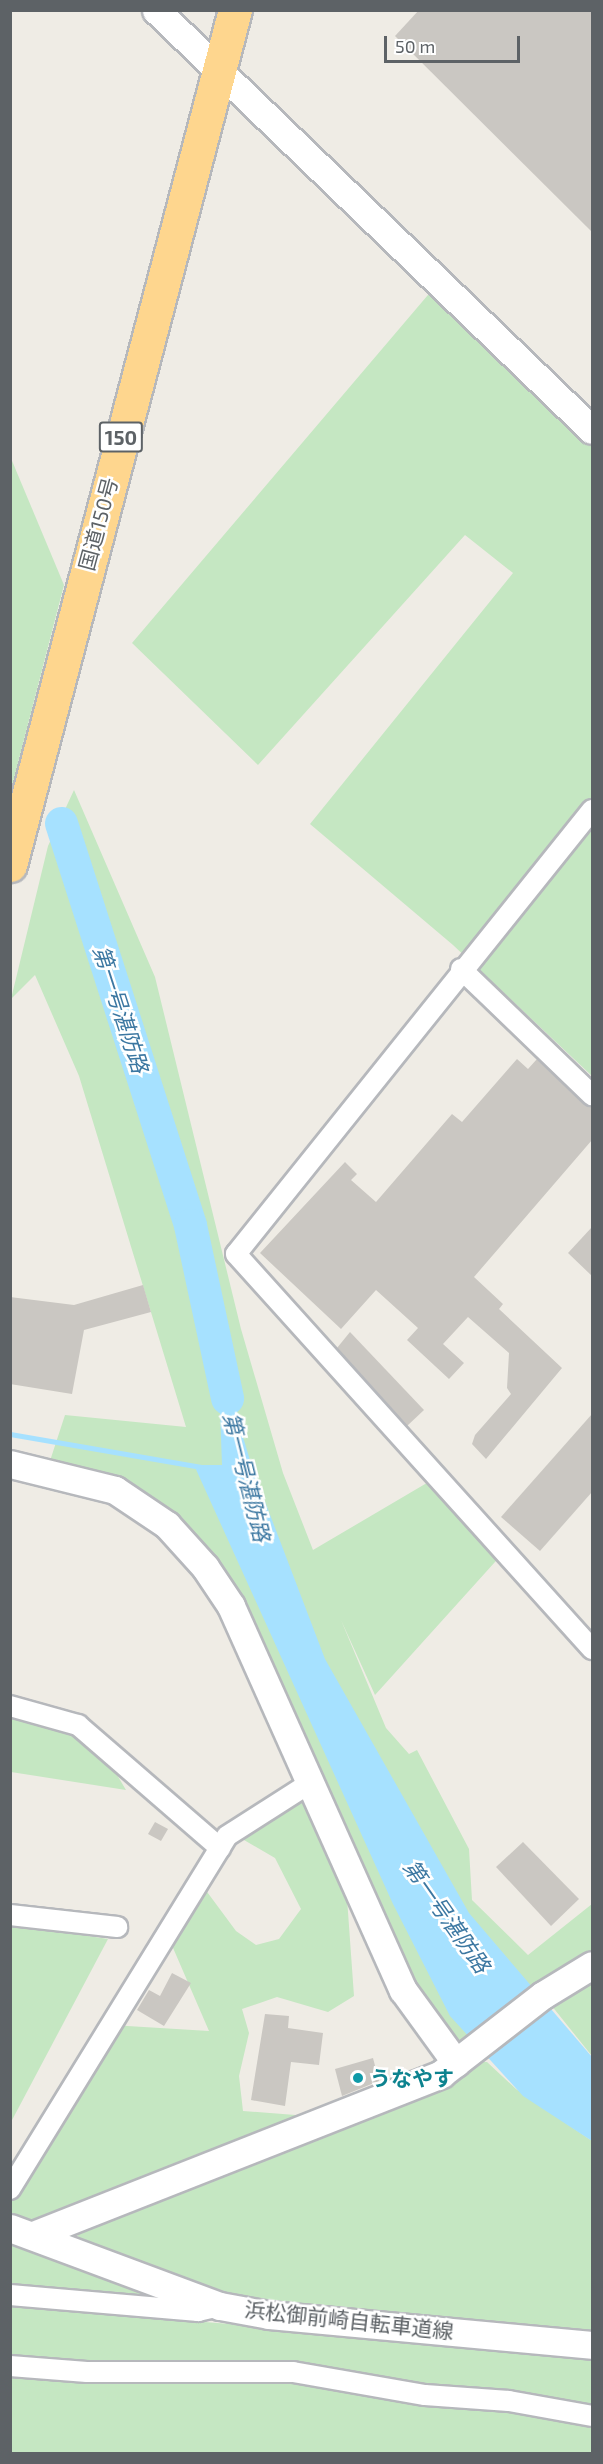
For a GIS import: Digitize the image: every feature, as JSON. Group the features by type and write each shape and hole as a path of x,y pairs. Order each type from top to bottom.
{"highway":[{"name":"国道150号","path":"10,865 235,10"}],"street":[{"path":"156,10 592,430"},
{"path":"592,810 461,969 236,1254 592,1649"},
{"path":"461,969 592,1095"},
{"path":"10,1464 116,1490 167,1525 231,1606 403,1990 456,2063"},
{"path":"10,1706 78,1725 220,1848"},
{"path":"10,2189 227,1836 310,1783"},
{"path":"10,1915 117,1927"},
{"path":"22,2231 410,2088 456,2063 543,1995 592,1965"},
{"name":"浜松御前崎自転車道線","path":"22,2231 220,2306 268,2315 592,2345"},
{"path":"10,2295 198,2311 220,2306"},
{"path":"10,2366 87,2372 293,2372 425,2395 509,2402 592,2416"}],"green space":[{"path":"439,282 592,430 592,1076 453,945 310,824 513,573 465,535 258,765 132,643"},
{"path":"10,456 64,585 11,790 10,789"},
{"path":"74,790 155,977 241,1329 283,1473 313,1550 437,1477 504,1552 375,1695 341,1620 386,1728 409,1754 417,1750 469,1849 472,1900 528,1955 592,1904 592,1965 562,1983 592,1974 592,2056 543,1995 480,2062 487,2062 516,2089 592,2141 592,2341 253,2304 84,2243 70,2227 77,2228 410,2088 456,2063 474,2062 460,2060 403,1984 344,1856 354,1996 328,2012 277,1997 242,2009 249,2033 239,2076 243,2111 334,2118 45,2230 11,2220 10,2183 111,2025 209,2031 167,1934 199,1881 236,1931 256,1945 279,1939 301,1909 275,1858 232,1833 301,1788 337,1839 297,1738 209,1567 156,1518 47,1470 65,1415 186,1427 79,1076 35,975 11,999 48,846"},
{"path":"10,1706 78,1725 101,1748 126,1790 11,1772"},
{"path":"11,1924 108,1939 11,2122"},
{"path":"11,2242 178,2300 11,2284"},
{"path":"10,2307 592,2352 592,2453 11,2453"}],"water":[{"path":"218,1355 253,1470 325,1659 469,1913 592,2057 592,2141 523,2096 450,2016 393,1904 194,1465 222,1465"}],"building":[{"path":"419,10 592,10 592,232 395,36"},
{"path":"517,1059 528,1069 537,1059 592,1107 592,1140 474,1277 503,1304 499,1309 562,1368 486,1459 472,1444 475,1435 511,1394 507,1388 509,1353 468,1317 443,1344 464,1363 449,1379 407,1340 418,1328 376,1290 341,1329 260,1253 345,1162 357,1174 351,1180 376,1202 452,1114 462,1122"},
{"path":"592,1227 592,1276 568,1253"},
{"path":"143,1285 151,1312 84,1330 72,1394 10,1384 10,1297 74,1305"},
{"path":"350,1332 424,1410 407,1426 337,1348"},
{"path":"592,1414 592,1492 540,1551 501,1517"},
{"path":"155,1822 168,1829 161,1841 148,1834"},
{"path":"523,1842 579,1899 551,1926 496,1867"},
{"path":"172,1973 191,1983 164,2026 137,2010 149,1990 160,1996"},
{"path":"265,2014 289,2016 288,2028 323,2033 319,2065 291,2062 285,2106 251,2100"},
{"name":"うなやす","path":"373,2058 379,2081 342,2096 335,2069"}],"waterway":[{"name":"第一号湛防路","path":"61,823 190,1225 227,1398"},
{"path":"10,1434 201,1467"}],"place":[{"name":"うなやす","path":"358,2078"}]}
